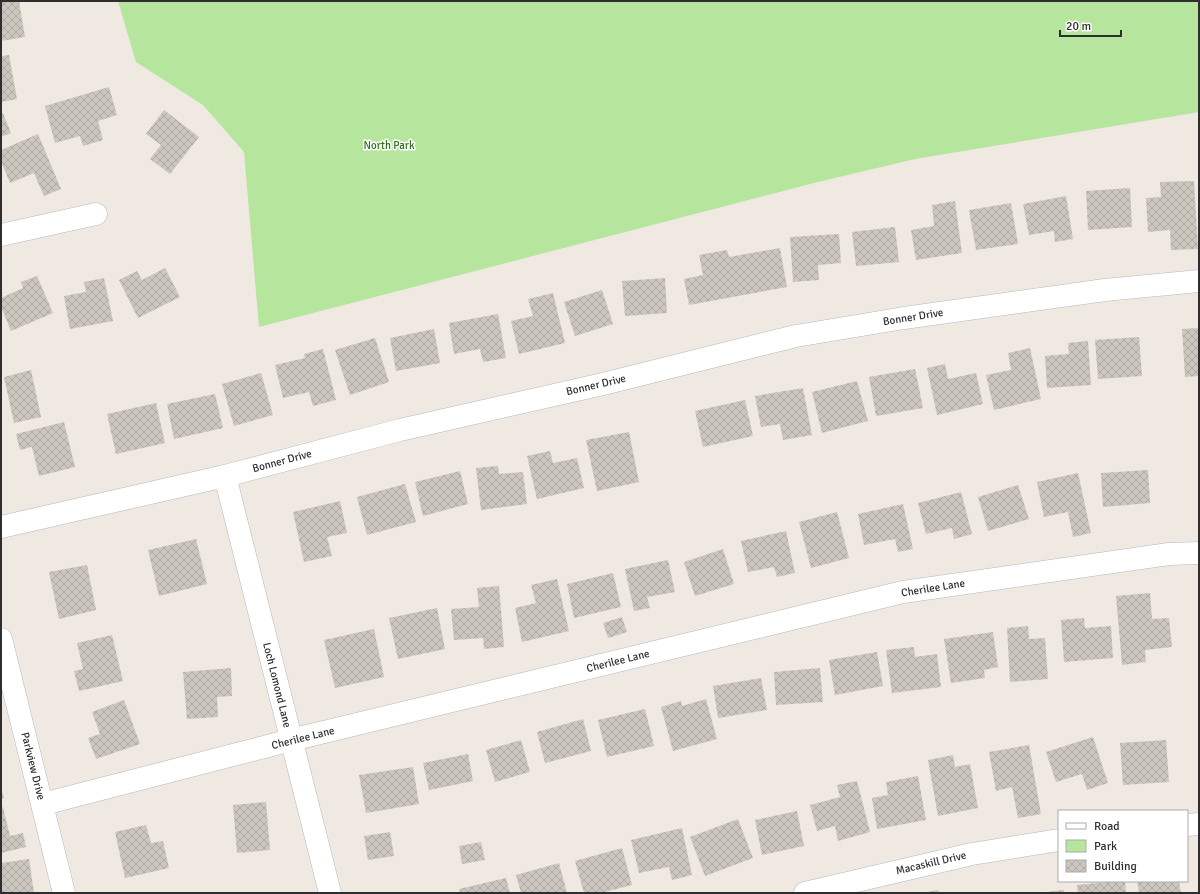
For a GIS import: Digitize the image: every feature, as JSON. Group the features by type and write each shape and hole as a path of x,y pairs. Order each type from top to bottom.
{"street":[{"path":"1,235 96,214"},
{"name":"Bonner Drive","path":"1,527 225,476 400,430 610,382 796,336 904,318 1105,290 1199,281"},
{"name":"Loch Lomond Lane","path":"225,476 330,893"},
{"name":"Cherilee Lane","path":"43,804 292,740 903,592 1169,554 1199,553"},
{"name":"Parkview Drive","path":"1,639 64,893"},
{"path":"1188,825 1199,824"},
{"name":"Macaskill Drive","path":"805,893 972,854 1058,840"}],"green space":[{"name":"North Park","path":"118,1 1199,1 1199,112 915,159 822,181 259,327 244,152 203,105 136,62"}],"building":[{"path":"1,1 19,1 25,37 1,41"},
{"path":"9,55 17,99 1,102 1,56"},
{"path":"109,87 117,115 98,121 103,140 83,146 80,136 55,143 45,106"},
{"path":"164,110 199,137 170,174 150,159 161,145 146,134"},
{"path":"3,113 11,133 1,137 1,114"},
{"path":"38,134 61,189 44,196 34,173 10,183 1,161 1,150"},
{"path":"1194,181 1198,249 1171,250 1170,230 1148,232 1146,198 1161,197 1160,182"},
{"path":"1130,188 1132,227 1088,230 1086,191"},
{"path":"1066,196 1073,239 1055,242 1054,231 1029,235 1023,204"},
{"path":"955,201 962,253 916,260 911,230 934,226 932,205"},
{"path":"1011,203 1018,244 976,250 969,210"},
{"path":"895,227 899,262 856,266 852,232"},
{"path":"839,234 841,263 818,265 819,280 793,282 790,237"},
{"path":"780,248 787,287 689,305 684,279 703,275 699,255 727,250 729,257"},
{"path":"165,268 180,297 138,318 119,280 137,271 142,280"},
{"path":"37,276 53,313 11,331 1,307 1,298 23,288 21,282"},
{"path":"104,278 113,321 70,329 64,296 86,292 84,282"},
{"path":"665,278 667,313 625,316 622,281"},
{"path":"602,290 613,324 575,336 564,302"},
{"path":"553,293 565,343 519,354 511,321 533,316 528,299"},
{"path":"498,314 506,358 483,362 480,349 454,354 449,323"},
{"path":"1199,328 1199,376 1185,377 1182,329"},
{"path":"434,329 440,363 396,371 390,338"},
{"path":"1139,337 1142,376 1098,379 1095,340"},
{"path":"375,338 389,382 350,395 335,350"},
{"path":"1088,341 1091,385 1047,388 1045,356 1069,354 1068,343"},
{"path":"1030,348 1041,399 994,410 986,375 1011,370 1008,353"},
{"path":"323,349 336,400 313,406 309,392 283,398 275,365 305,358 304,354"},
{"path":"945,364 948,379 976,373 983,404 937,415 927,368"},
{"path":"915,369 923,408 876,416 869,377"},
{"path":"31,370 41,417 14,423 4,377"},
{"path":"261,373 273,415 234,426 222,384"},
{"path":"857,381 868,421 822,433 812,392"},
{"path":"803,388 812,435 783,440 780,424 761,427 755,396"},
{"path":"215,394 223,428 174,439 167,404"},
{"path":"745,400 753,436 703,447 695,411"},
{"path":"156,403 165,443 116,454 107,414"},
{"path":"64,422 75,467 39,476 32,447 20,450 16,434"},
{"path":"629,432 639,482 597,491 586,440"},
{"path":"550,451 553,463 577,458 584,488 537,499 527,456"},
{"path":"498,466 499,474 523,472 527,504 481,510 476,468"},
{"path":"1148,470 1150,503 1103,507 1101,473"},
{"path":"460,471 468,504 423,516 415,482"},
{"path":"1078,473 1091,533 1073,537 1068,512 1044,517 1037,482"},
{"path":"405,484 416,522 367,535 357,497"},
{"path":"1018,485 1029,519 988,531 978,497"},
{"path":"961,492 972,534 954,539 952,528 926,534 918,503"},
{"path":"340,501 347,533 327,537 332,556 304,562 293,512"},
{"path":"903,504 913,549 898,552 895,539 864,545 858,514"},
{"path":"837,512 849,558 811,568 799,522"},
{"path":"786,531 795,573 777,577 774,567 748,572 741,541"},
{"path":"196,539 207,584 159,596 148,550"},
{"path":"723,549 734,584 695,596 684,562"},
{"path":"668,560 675,592 647,597 650,608 634,611 625,569"},
{"path":"87,565 96,610 59,619 49,572"},
{"path":"613,573 621,607 574,618 567,584"},
{"path":"557,579 569,631 522,642 515,608 536,603 531,585"},
{"path":"499,586 504,647 484,649 483,638 454,640 451,609 479,607 477,588"},
{"path":"1150,593 1152,619 1169,618 1172,647 1145,650 1146,662 1122,665 1116,596"},
{"path":"437,608 445,649 398,659 389,618"},
{"path":"622,617 627,632 608,638 603,623"},
{"path":"1084,618 1085,628 1111,626 1113,658 1064,662 1061,620"},
{"path":"1028,626 1029,639 1045,638 1048,679 1010,682 1007,628"},
{"path":"374,629 384,677 335,688 324,640"},
{"path":"993,632 998,667 984,670 985,678 951,683 944,639"},
{"path":"112,635 123,681 79,691 74,671 83,669 77,643"},
{"path":"914,647 915,657 937,654 941,687 892,693 886,650"},
{"path":"877,652 883,686 835,695 829,660"},
{"path":"231,668 232,696 217,697 218,717 187,719 183,672"},
{"path":"820,668 823,702 776,705 774,672"},
{"path":"761,678 767,710 718,718 713,686"},
{"path":"706,699 717,739 673,751 661,707 681,701 682,706"},
{"path":"124,700 140,744 96,759 88,738 100,734 92,712"},
{"path":"645,709 654,746 607,757 598,720"},
{"path":"583,719 591,751 545,763 537,732"},
{"path":"1093,737 1108,783 1087,790 1082,774 1056,782 1046,752"},
{"path":"521,740 530,772 495,782 486,750"},
{"path":"1166,740 1169,782 1123,785 1120,743"},
{"path":"1029,745 1041,814 1018,818 1012,787 996,791 989,752"},
{"path":"468,754 473,781 429,790 423,763"},
{"path":"953,755 955,767 970,764 978,808 938,816 928,760"},
{"path":"413,767 419,804 366,813 359,775"},
{"path":"918,776 926,820 877,829 872,798 888,795 886,782"},
{"path":"857,781 870,832 838,841 835,826 817,831 810,805 840,797 837,785"},
{"path":"1,789 4,798 1,799"},
{"path":"266,802 270,850 237,853 233,805"},
{"path":"3,807 10,836 23,833 26,847 1,853 1,808"},
{"path":"797,811 804,846 762,855 755,820"},
{"path":"738,819 753,858 705,876 690,837"},
{"path":"146,825 151,843 163,841 169,868 125,878 115,832"},
{"path":"682,828 692,875 672,880 669,867 639,873 631,840"},
{"path":"390,832 394,856 368,860 364,836"},
{"path":"481,842 485,860 462,864 459,846"},
{"path":"622,848 632,885 601,893 584,893 575,861"},
{"path":"29,859 34,893 1,893 1,863"},
{"path":"559,863 567,893 521,893 516,875"},
{"path":"506,878 510,893 460,893 459,889"},
{"path":"1125,882 1126,893 1078,893 1077,885"},
{"path":"1137,882 1179,882 1181,893 1139,893"},
{"path":"938,890 939,893 927,893 927,892"},
{"path":"1064,890 1064,893 1046,893 1046,892"}]}
